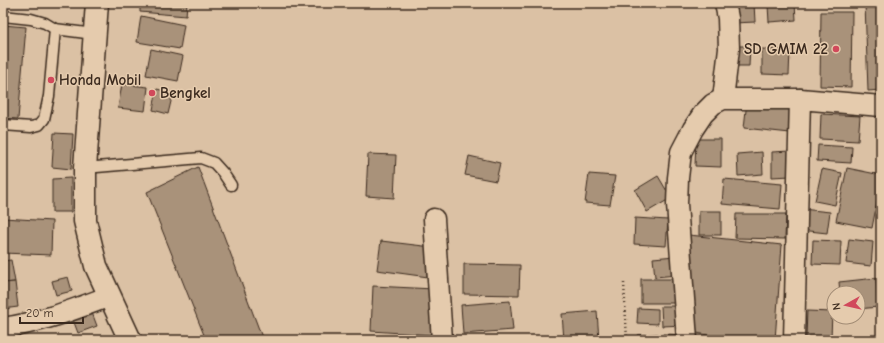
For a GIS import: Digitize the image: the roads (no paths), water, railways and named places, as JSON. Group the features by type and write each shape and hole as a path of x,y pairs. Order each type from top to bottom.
{"highway":[{"path":"97,3 84,168 85,221 96,266 130,340"}],"street":[{"path":"723,99 729,49 728,18 725,3"},
{"path":"687,340 677,204 678,178 681,152 703,114 713,104 723,99 800,99 881,106"},
{"path":"794,340 800,99"},
{"path":"434,220 442,340"},
{"path":"3,328 19,326 55,316 110,296"}],"lane":[{"path":"3,16 31,19 45,23 55,29 94,34"},
{"path":"3,124 31,127 39,125 44,119 49,96 55,29"},
{"path":"84,168 201,158 214,163 231,185"}],"place":[{"name":"SD GMIM 22","path":"836,49"},
{"name":"Honda Mobil","path":"51,80"},
{"name":"Bengkel","path":"152,93"}]}
